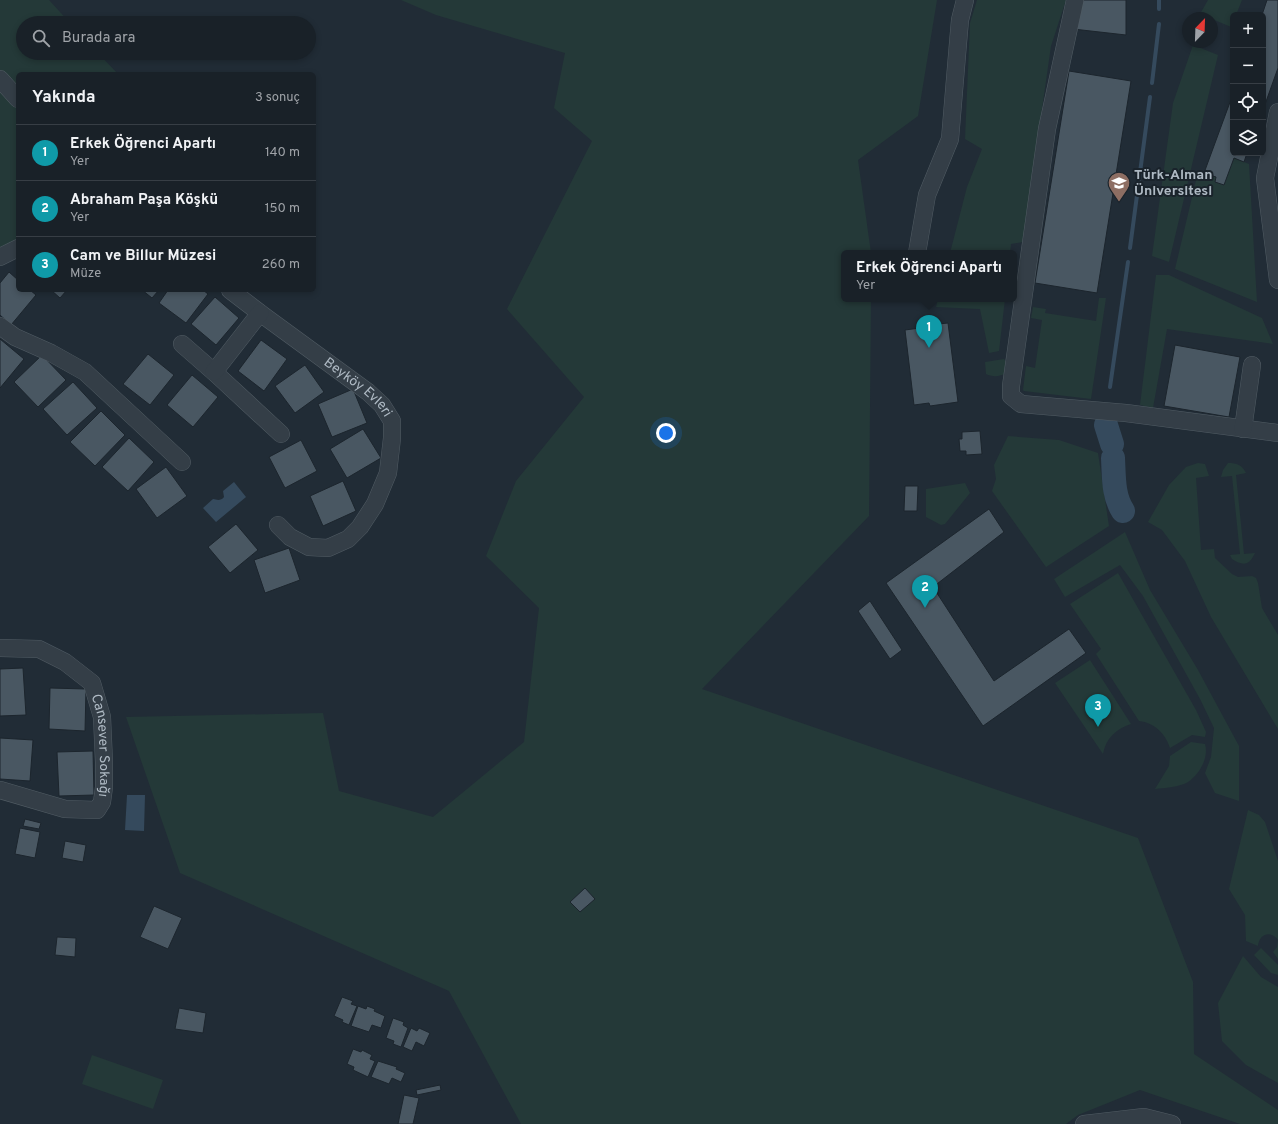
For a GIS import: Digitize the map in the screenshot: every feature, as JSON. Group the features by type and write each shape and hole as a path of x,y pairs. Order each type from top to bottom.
{"street":[{"path":"918,250 927,194 950,139 960,20 965,0"},
{"path":"1075,0 1047,129 1011,386 1011,396 1021,404 1126,413 1278,433"},
{"path":"0,79 16,97"},
{"path":"1278,112 1265,178 1278,280"},
{"path":"0,257 16,249"},
{"name":"Beyköy Evleri","path":"232,292 260,314 368,392 382,405 392,421 392,438 388,473 374,504 360,527 348,539 328,548 309,547 290,537 278,525"},
{"path":"214,372 260,314"},
{"path":"0,326 15,337 51,353 85,372 182,462"},
{"path":"182,344 281,434"},
{"path":"1243,429 1252,365"},
{"name":"Cansever Sokağı","path":"0,648 39,649 65,662 92,683 102,716 104,787 102,802 97,810 65,810 0,790"},
{"path":"1084,1124 1144,1117 1172,1124"}],"green space":[{"path":"0,0 49,0 64,16 16,16 16,60 105,60 116,72 16,72 16,241 0,249"},
{"path":"401,0 937,0 918,116 858,160 871,250 841,250 841,302 871,302 869,516 702,689 1138,838 1193,982 1194,1054 1278,1110 1278,1124 1240,1124 1140,1090 1078,1115 1066,1124 521,1124 449,991 180,873 126,717 323,713 339,791 433,817 524,742 539,608 486,556 516,481 584,397 507,309 592,141 554,108 565,53 436,15"},
{"path":"977,0 1066,0 1051,46 1023,242 1011,244 1010,250 951,250 967,187 982,149 965,139 970,23"},
{"path":"1208,0 1242,0 1237,12 1230,12 1230,27 1218,22 1218,12 1201,12"},
{"path":"1192,48 1200,48 1218,55 1169,262 1152,256 1173,103"},
{"path":"1234,158 1249,164 1257,302 1175,269 1198,172 1216,177 1215,182 1224,185"},
{"path":"1156,275 1169,275 1262,318 1273,344 1167,329 1153,408 1140,405"},
{"path":"1099,298 1106,298 1091,399 1024,391 1026,366 1035,368 1042,320 1031,318 1033,307 1046,309 1045,313 1096,321"},
{"path":"937,302 1005,302 999,351 989,353 980,309 936,307"},
{"path":"1004,359 1007,363 1006,373 996,376 986,374 985,362"},
{"path":"1008,436 1059,440 1098,453 1109,526 1046,567 992,491 996,479 994,465"},
{"path":"1198,463 1205,464 1209,476 1196,478 1201,550 1214,549 1215,558 1232,574 1238,577 1252,576 1256,578 1262,608 1278,635 1278,729 1211,617 1185,561 1162,530 1148,522 1169,485 1186,467"},
{"path":"1228,463 1239,465 1246,473 1236,475 1244,554 1255,553 1253,557 1245,564 1239,563 1232,559 1230,555 1240,554 1232,476 1221,477 1223,470"},
{"path":"965,483 970,493 945,524 941,525 926,517 926,489"},
{"path":"1125,532 1150,590 1198,670 1239,746 1239,801 1215,793 1205,773 1211,757 1214,728 1200,699 1143,596 1120,565 1065,597 1054,579"},
{"path":"1118,573 1196,710 1206,732 1205,737 1192,735 1170,748 1162,733 1155,726 1139,721 1096,654 1101,649 1070,604"},
{"path":"1090,660 1131,724 1116,731 1112,735 1104,748 1103,754 1055,683"},
{"path":"1191,742 1205,744 1205,760 1200,770 1185,784 1155,789 1169,766 1170,756"},
{"path":"1248,810 1259,815 1265,822 1278,861 1278,940 1269,934 1263,936 1258,946 1246,941 1245,915 1229,889"},
{"path":"1278,940 1278,959 1273,952 1277,947"},
{"path":"1261,948 1278,965 1278,975 1271,973 1254,955"},
{"path":"1243,956 1261,977 1278,987 1278,1083 1246,1065 1222,1041 1218,1003"},
{"path":"92,1055 163,1080 153,1109 82,1084"}],"water":[{"path":"234,482 246,497 216,522 203,508 213,499 222,499 224,497 223,491"},
{"path":"127,795 145,795 144,831 125,830"}],"building":[{"path":"1083,0 1126,0 1126,35 1073,29"},
{"path":"1267,0 1278,0 1278,68 1266,102 1266,12 1263,12"},
{"path":"1069,71 1131,81 1097,293 1035,283"},
{"path":"1230,102 1230,156 1246,156 1244,162 1234,158 1224,185 1215,182 1216,177 1204,173"},
{"path":"9,272 16,278 16,292 32,292 36,295 11,325 0,315 0,283"},
{"path":"53,292 65,292 60,298"},
{"path":"144,292 157,292 152,298"},
{"path":"167,292 206,292 208,294 186,323 159,303"},
{"path":"215,297 239,318 216,345 191,324"},
{"path":"948,323 958,402 930,406 929,403 914,405 905,330 920,328 920,326"},
{"path":"0,339 24,359 0,388"},
{"path":"261,340 287,359 264,391 238,371"},
{"path":"1175,345 1240,357 1229,417 1164,406"},
{"path":"148,354 174,375 150,405 123,384"},
{"path":"42,355 66,380 38,407 14,382"},
{"path":"305,365 324,392 295,413 275,386"},
{"path":"192,375 218,397 193,427 167,405"},
{"path":"73,382 97,408 67,435 43,409"},
{"path":"353,389 367,423 332,437 318,404"},
{"path":"101,411 125,435 95,466 70,442"},
{"path":"363,429 381,458 347,478 330,449"},
{"path":"980,431 982,454 966,455 966,451 960,451 959,439 962,439 962,432"},
{"path":"129,438 154,462 128,491 102,467"},
{"path":"301,440 317,471 285,488 269,457"},
{"path":"166,467 187,496 157,518 136,489"},
{"path":"343,481 356,511 323,526 310,496"},
{"path":"905,486 918,486 917,511 904,511"},
{"path":"989,509 1004,532 933,587 994,681 1069,629 1086,653 983,726 886,583"},
{"path":"236,524 258,550 230,573 208,547"},
{"path":"289,548 300,580 265,593 254,560"},
{"path":"870,601 902,650 890,659 858,611"},
{"path":"23,668 26,715 0,716 0,669"},
{"path":"50,688 86,689 85,731 49,729"},
{"path":"0,738 33,740 30,781 0,779"},
{"path":"93,751 94,795 59,796 57,752"},
{"path":"25,819 41,823 39,829 23,826"},
{"path":"20,828 40,832 35,858 15,854"},
{"path":"65,841 86,845 83,862 62,858"},
{"path":"585,888 595,899 580,912 570,902"},
{"path":"154,906 182,918 168,949 140,937"},
{"path":"57,937 76,938 75,957 55,955"},
{"path":"342,997 353,1001 351,1004 357,1006 349,1025 342,1022 343,1020 334,1016"},
{"path":"358,1006 366,1009 367,1006 375,1009 374,1011 385,1016 381,1028 372,1025 369,1032 351,1026"},
{"path":"179,1008 206,1013 203,1033 175,1029"},
{"path":"393,1018 404,1022 403,1025 408,1028 401,1047 393,1044 394,1041 386,1038"},
{"path":"411,1028 417,1031 419,1028 430,1033 424,1046 416,1042 412,1051 403,1047"},
{"path":"353,1049 361,1052 362,1050 372,1055 370,1059 375,1061 368,1077 353,1070 354,1067 347,1064"},
{"path":"378,1061 397,1067 396,1069 405,1073 401,1082 392,1078 389,1084 371,1077"},
{"path":"440,1085 441,1090 417,1095 416,1090"},
{"path":"404,1095 419,1098 413,1124 398,1124"}],"waterway":[{"path":"1159,0 1159,9"},
{"path":"1152,83 1159,24"},
{"path":"1130,248 1150,97"},
{"path":"1110,387 1128,262"},
{"path":"1106,425 1112,444"},
{"path":"1113,458 1117,499 1123,511"}],"place":[{"name":"Türk-Alman Üniversitesi","path":"1119,202"},
{"name":"Erkek Öğrenci Apartı","path":"929,348"},
{"name":"Abraham Paşa Köşkü","path":"925,608"},
{"name":"Cam ve Billur Müzesi","path":"1098,727"}]}
